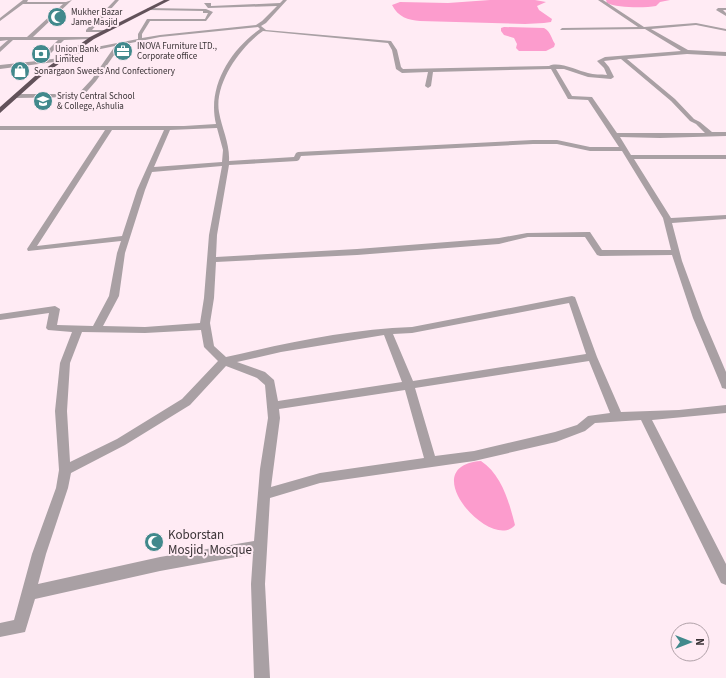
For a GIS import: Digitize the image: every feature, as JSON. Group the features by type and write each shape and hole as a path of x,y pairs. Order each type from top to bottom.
{"highway":[{"path":"0,110 37,77 67,54 104,31 168,0"}],"street":[{"path":"104,31 88,31 116,0"},
{"path":"240,0 243,0 244,2 240,2 240,6"},
{"path":"600,0 644,28 687,52"},
{"path":"0,20 24,1 68,1"},
{"path":"28,38 68,1"},
{"path":"199,1 212,1"},
{"path":"156,6 209,4 208,7 240,6 283,2"},
{"path":"262,678 258,584 264,494 274,418 270,383 261,375 224,361 209,347 205,326 214,235 226,150 216,111 219,86 235,55 283,2"},
{"path":"140,39 140,34 150,20 206,20 211,12 205,12 206,10 149,9"},
{"path":"726,9 718,9 726,15"},
{"path":"562,29 644,28 696,24 726,30"},
{"path":"67,54 160,36 260,28 294,35 389,42 394,47 398,68 402,71 552,66 572,68 588,75 610,77 606,67 600,61 687,52 726,54"},
{"path":"38,63 63,38"},
{"path":"0,39 92,38"},
{"path":"0,50 12,39"},
{"path":"16,96 80,96 94,80 119,44"},
{"path":"623,58 673,100 692,120 698,123 710,134"},
{"path":"0,67 60,60"},
{"path":"552,66 570,98 590,98 630,157 668,221 676,252 698,318 726,385"},
{"path":"428,86 430,71"},
{"path":"0,128 168,128 219,126"},
{"path":"110,128 31,249 126,238"},
{"path":"96,330 114,296 121,253 149,170 168,128"},
{"path":"616,135 660,136 726,134"},
{"path":"149,170 297,159 298,154 533,142 557,142 590,149 624,149"},
{"path":"630,157 726,157"},
{"path":"668,221 726,217"},
{"path":"212,260 278,255 357,252 499,240 518,238 527,235 587,234 600,253 676,252"},
{"path":"65,470 121,442 186,402 224,361 281,348 387,331 412,330 572,300 592,357 617,416"},
{"path":"0,317 55,309 51,328 145,330 205,326"},
{"path":"0,630 20,628 39,554 62,488 65,470 61,411 66,363 78,328"},
{"path":"387,331 409,385 431,462"},
{"path":"273,406 592,357"},
{"path":"264,494 320,478 474,456 556,437 581,428 592,419 617,416 679,414 726,409"},
{"path":"644,415 726,578"},
{"path":"29,593 160,564 261,546"}],"shaded area":[{"path":"490,0 535,0 546,2 537,6 539,10 552,19 551,22 525,24 420,21 411,20 400,15 392,5 400,2 448,3"},
{"path":"606,0 670,0 660,2 656,6 624,7 612,5 607,3"},
{"path":"501,28 544,28 551,35 555,44 554,47 546,51 519,51 516,48 517,44 514,38 504,35 501,31"},
{"path":"481,461 499,481 510,507 515,525 504,530 490,528 476,518 464,505 456,491 454,477 462,466"}],"place":[{"name":"Mukher Bazar Jame Masjid","path":"57,17"},
{"name":"INOVA Furniture LTD., Corporate office","path":"123,51"},
{"name":"Union Bank Limited","path":"41,54"},
{"name":"Sonargaon Sweets And Confectionery","path":"20,71"},
{"name":"Sristy Central School & College, Ashulia","path":"43,101"},
{"name":"Koborstan Mosjid, Mosque","path":"154,542"}]}
